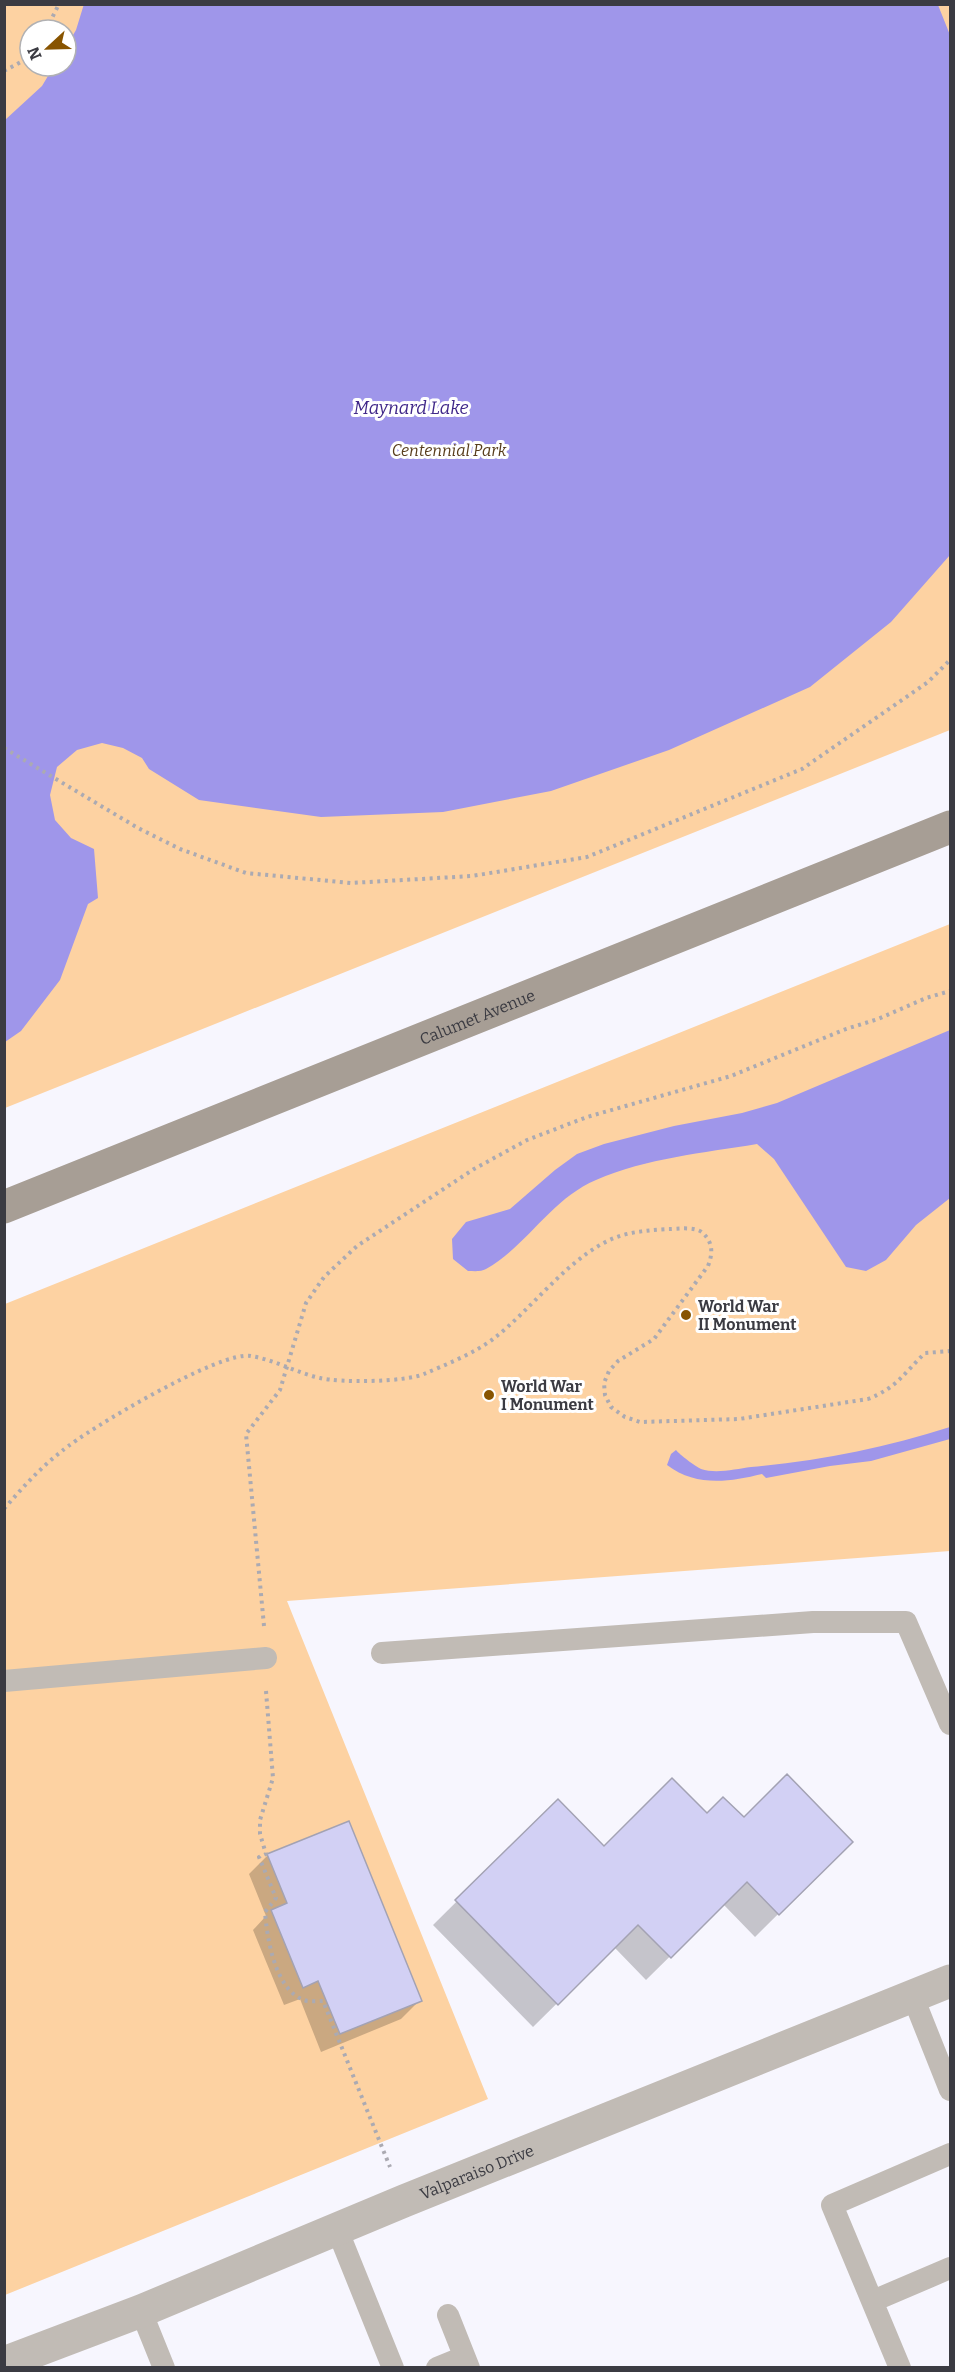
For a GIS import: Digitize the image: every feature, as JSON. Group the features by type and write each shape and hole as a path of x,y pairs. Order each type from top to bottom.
{"main road":[{"name":"Calumet Avenue","path":"4,1207 951,827"}],"street":[{"name":"Valparaiso Drive","path":"4,2363 141,2311 404,2201 951,1981"}],"lane":[{"path":"382,1653 813,1622 906,1622 951,1724"},
{"path":"4,1681 266,1658"},
{"path":"913,1996 951,2090"},
{"path":"900,2367 832,2205 951,2154"},
{"path":"337,2229 393,2367"},
{"path":"873,2301 951,2268"},
{"path":"141,2311 164,2367"},
{"path":"437,2367 467,2362 448,2316"}],"path":[{"path":"52,18 59,4"},
{"path":"4,71 18,63"},
{"path":"4,748 91,801 180,849 246,873 351,883 472,876 587,857 802,769 928,682 951,660"},
{"path":"404,2201 323,2001 304,2000 292,1992 271,1957 265,1912 276,1898 259,1857 266,1854 260,1834 260,1820 273,1778 266,1694 266,1658 246,1434 280,1390 306,1303 324,1277 357,1246 474,1169 527,1140 587,1117 731,1076 846,1029 951,990"},
{"path":"4,1509 28,1481 63,1450 122,1411 174,1383 218,1364 248,1355 321,1379 396,1381 421,1376 489,1342 511,1325 561,1274 589,1252 620,1235 644,1230 683,1228 700,1231 710,1241 712,1254 708,1266 654,1339 618,1361 609,1371 604,1383 605,1395 611,1407 625,1417 640,1422 739,1419 868,1400 885,1393 897,1384 925,1353 951,1351"}],"green space":[{"name":"Maynard Lake","path":"5,5 950,5 950,730 5,1108"},
{"path":"950,924 950,1551 287,1601 488,2099 5,2295 5,1304"}],"water":[{"name":"Maynard Lake","path":"84,4 938,5 950,35 950,555 891,622 810,687 669,750 551,791 443,812 321,817 199,800 149,769 142,758 123,748 102,743 77,750 57,767 50,795 55,820 71,838 94,849 98,898 88,904 60,980 21,1031 5,1042 5,120 42,86 47,78 78,78 78,24"},
{"path":"950,1030 950,1198 916,1225 886,1260 866,1271 846,1267 774,1159 757,1144 675,1157 635,1166 596,1180 580,1188 552,1210 515,1248 486,1269 468,1271 453,1259 452,1239 466,1222 510,1209 577,1154 604,1144 674,1126 742,1113 777,1103"},
{"path":"950,1427 950,1439 871,1461 766,1478 762,1474 737,1479 701,1480 689,1477 667,1465 671,1454 676,1450 698,1468 713,1471 802,1461 852,1453"}],"building":[{"path":"787,1774 853,1842 779,1915 747,1882 671,1958 638,1925 558,2005 455,1900 558,1799 604,1846 672,1778 707,1813 723,1797 744,1817"},
{"path":"349,1821 422,2001 340,2034 318,1981 303,1988 271,1910 287,1903 267,1854"}],"place":[{"name":"World War II Monument","path":"686,1315"},
{"name":"World War I Monument","path":"489,1395"}],"park label":[{"name":"Centennial Park","path":"449,450"}]}
